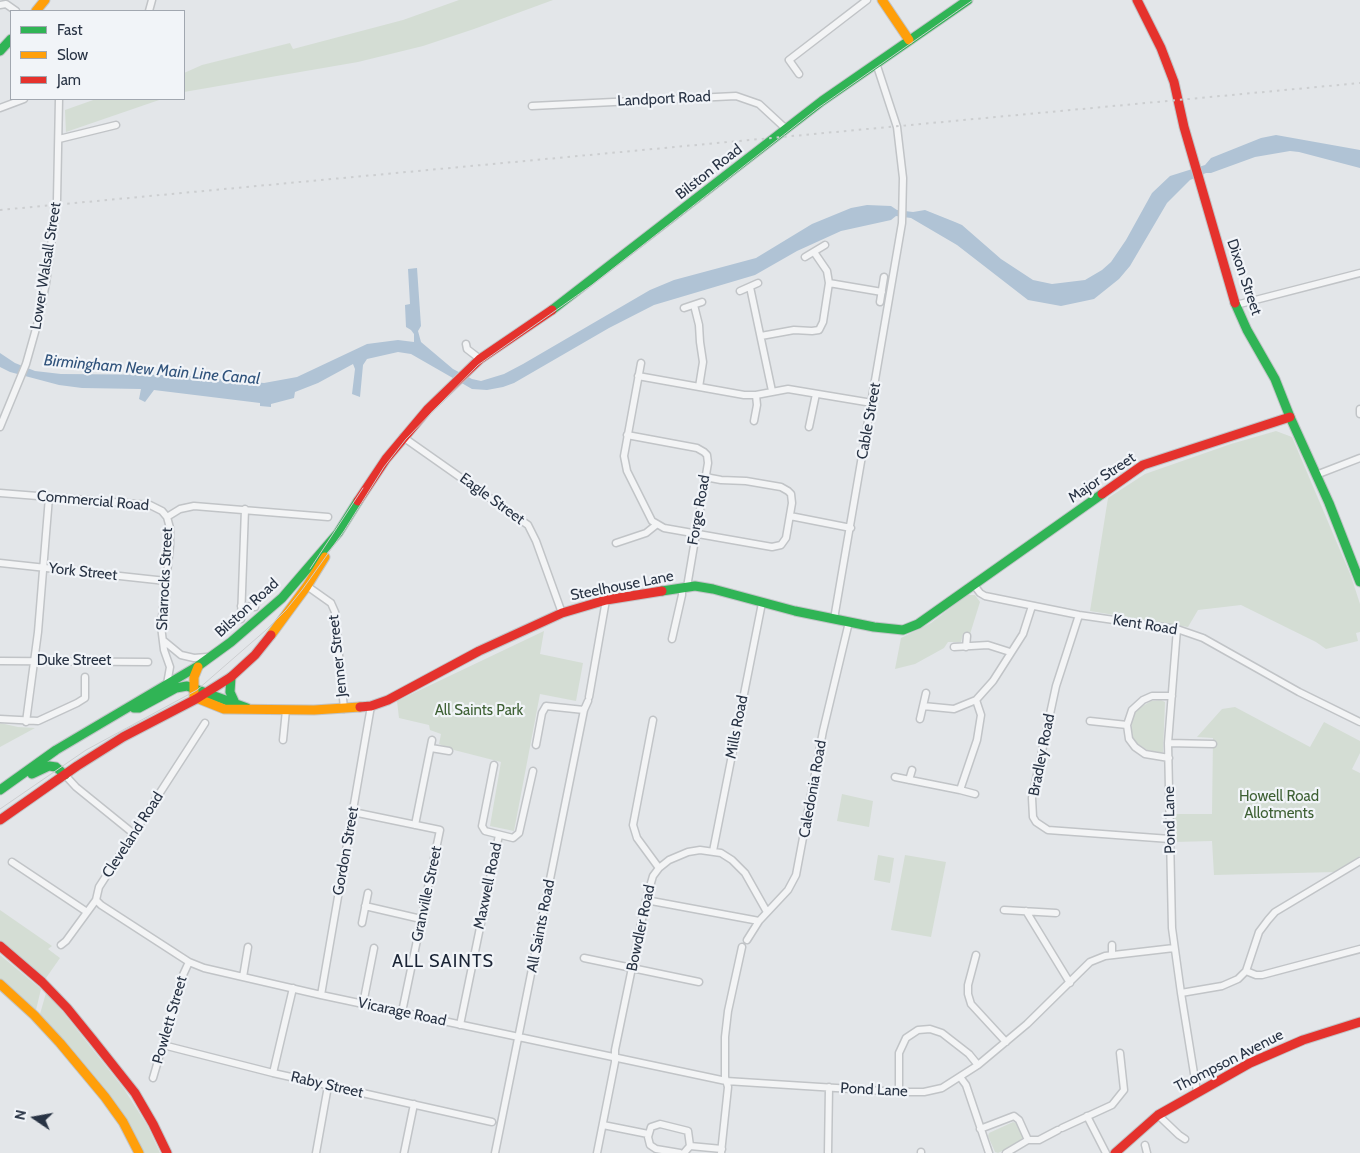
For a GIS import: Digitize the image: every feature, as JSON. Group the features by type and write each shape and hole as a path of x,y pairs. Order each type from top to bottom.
{"main road":[{"path":"37,10 45,0"},
{"path":"882,0 909,40"},
{"name":"Bilston Road","path":"0,820 123,737 206,694 231,677 255,655 308,586 338,533 403,437 468,369 600,274 785,128 968,0"},
{"name":"Dixon Street","path":"1138,0 1161,48 1174,82 1180,114 1236,305 1247,330 1275,379 1360,582"},
{"path":"0,51 10,40"},
{"name":"Major Street","path":"974,584 1143,465 1290,417"},
{"name":"Bilston Road","path":"0,790 56,750 215,655 282,598 338,533"},
{"name":"Steelhouse Lane","path":"196,699 224,709 237,710 344,709 371,706 388,700 479,651 562,613 606,600 684,587 705,588 834,620 903,630 910,628 974,584"},
{"path":"196,699 194,696 194,677 198,666"},
{"path":"231,677 230,692 235,703"},
{"path":"128,708 139,708 182,686 194,688"},
{"name":"Steelhouse Lane","path":"194,688 249,709"},
{"path":"0,798 46,766 56,767 65,775"},
{"path":"0,946 68,1008 135,1093 167,1153"},
{"path":"0,984 34,1015 105,1097 123,1122 139,1153"},
{"name":"Thompson Avenue","path":"1115,1153 1143,1126 1158,1115 1250,1063 1303,1040 1360,1022"}],"street":[{"path":"799,74 789,60 867,0"},
{"path":"0,5 6,4 15,10"},
{"name":"Cable Street","path":"834,620 904,204 903,178 896,127 876,64"},
{"name":"Landport Road","path":"532,106 736,96 759,104 785,128"},
{"path":"0,108 21,100"},
{"name":"Lower Walsall Street","path":"1,422 26,364 39,318 54,231 57,200 59,100"},
{"path":"59,139 116,126"},
{"path":"805,257 825,245"},
{"path":"761,336 794,330 812,332 819,330 823,322 829,283 827,271 814,252"},
{"path":"1236,305 1360,273"},
{"path":"880,302 884,278"},
{"path":"740,291 758,283"},
{"path":"829,283 882,292"},
{"path":"750,287 772,391"},
{"path":"684,308 702,302"},
{"path":"694,305 699,325 703,362 699,387"},
{"path":"466,344 467,348 480,359"},
{"path":"641,362 624,462 649,516 656,525 664,528 772,547 781,545 786,538 792,498 785,488 740,480 721,480 705,477"},
{"path":"638,376 744,395 756,395 788,389 872,402"},
{"path":"809,427 816,394"},
{"path":"754,421 757,405 756,395"},
{"path":"1360,409 1360,414"},
{"name":"Forge Road","path":"627,436 702,450 708,460 695,534 672,639"},
{"name":"Eagle Street","path":"403,437 528,525 536,541 562,613"},
{"path":"1316,475 1360,458"},
{"name":"Commercial Road","path":"0,493 150,505 158,508 167,517 180,509 194,506 328,517"},
{"path":"26,722 38,632 49,497"},
{"path":"241,619 245,509"},
{"path":"790,516 851,528"},
{"name":"Sharrocks Street","path":"167,517 170,528 161,626 170,666 167,684"},
{"path":"616,542 646,534 656,525"},
{"name":"York Street","path":"0,563 166,581"},
{"name":"Kent Road","path":"974,584 980,593 985,596 1079,615 1177,629 1203,638 1299,692 1360,722"},
{"name":"Jenner Street","path":"308,586 331,603 335,612 344,709"},
{"name":"All Saints Road","path":"495,1153 584,710 588,699 606,600"},
{"name":"Mills Road","path":"713,851 762,603"},
{"path":"241,606 255,607"},
{"path":"923,706 954,709 976,700 993,681 1023,634 1032,606"},
{"name":"Bradley Road","path":"1079,615 1056,686 1032,798 1033,817 1036,822 1048,830 1170,839"},
{"name":"Caledonia Road","path":"747,940 759,921 788,890 799,867 823,731 849,622"},
{"name":"Pond Lane","path":"726,1081 899,1092 924,1092 942,1088 978,1065 1006,1042 1090,962 1112,955 1174,948 1168,743 1177,629"},
{"path":"966,647 967,636"},
{"name":"Sharrocks Street","path":"164,641 175,651 186,656 198,658 215,655"},
{"path":"954,647 988,645 1010,652"},
{"name":"Duke Street","path":"0,661 148,662"},
{"path":"0,719 26,722 45,719 85,698 85,677"},
{"path":"920,719 926,693"},
{"path":"1169,758 1145,754 1135,747 1130,739 1127,725 1132,710 1143,700 1152,696 1172,696"},
{"path":"960,790 977,740 980,715 976,700"},
{"name":"Gordon Street","path":"321,995 371,706"},
{"path":"536,745 542,713 546,706 584,710"},
{"path":"283,740 286,710"},
{"name":"Bowdler Road","path":"597,1153 646,900 653,876 659,868 637,838 633,825 653,720"},
{"path":"1090,721 1127,725"},
{"name":"Cleveland Road","path":"61,945 96,900 99,887 205,722"},
{"path":"415,825 432,740"},
{"path":"1168,743 1213,744"},
{"path":"430,748 449,751"},
{"path":"494,765 482,826 484,831 513,838 519,834 533,771"},
{"path":"910,780 912,770"},
{"path":"65,775 76,787 134,834"},
{"path":"895,777 975,794"},
{"path":"55,782 68,783 76,787"},
{"name":"Granville Street","path":"353,812 440,830 402,1012"},
{"name":"Maxwell Road","path":"460,1024 498,835"},
{"path":"659,868 669,860 688,852 700,850 713,851 732,860 745,873 767,912"},
{"path":"1181,993 1229,984 1238,979 1246,971 1259,932 1275,912 1360,861"},
{"path":"12,862 87,912"},
{"path":"362,923 368,893"},
{"name":"Vicarage Road","path":"96,900 188,962 204,968 321,995 726,1081"},
{"path":"646,900 759,921"},
{"path":"365,906 421,919"},
{"path":"1004,910 1056,913"},
{"path":"1026,911 1070,983"},
{"path":"1112,945 1112,955"},
{"path":"243,977 248,946"},
{"path":"690,1146 722,1151 728,1087 726,1081 725,1037 728,1011 742,947"},
{"path":"363,1004 374,948"},
{"path":"1174,948 1197,1092"},
{"path":"1246,971 1262,975 1360,949"},
{"path":"976,955 968,984 971,1004 1006,1042"},
{"path":"584,958 699,982"},
{"name":"Powlett Street","path":"153,1078 188,962"},
{"path":"273,1073 293,988"},
{"path":"899,1092 899,1053 906,1038 918,1030 930,1029 942,1033 965,1051 978,1065"},
{"name":"Raby Street","path":"163,1045 328,1086 492,1122"},
{"path":"1006,1153 1028,1140 1039,1140 1112,1105 1124,1090 1120,1053"},
{"path":"960,1077 966,1085 990,1153"},
{"path":"316,1153 328,1086"},
{"path":"828,1153 829,1087"},
{"path":"404,1153 414,1104"},
{"path":"1158,1115 1185,1139"},
{"path":"980,1129 1014,1116 1019,1120 1028,1140"},
{"path":"1088,1116 1106,1153"},
{"path":"680,1153 652,1147 647,1140 652,1127 656,1124 686,1130 690,1135 690,1146 684,1153"},
{"path":"603,1125 648,1134"},
{"path":"1145,1145 1147,1153"}],"green space":[{"path":"459,0 553,0 423,46 358,62 185,92 185,73 202,65 290,43 293,49 403,20"},
{"path":"93,100 159,100 66,132 65,110"},
{"path":"1276,431 1292,437 1351,576 1360,604 1360,632 1356,633 1358,641 1326,649 1316,642 1241,605 1198,610 1188,627 1090,611 1108,498 1145,474 1231,444"},
{"path":"967,595 975,595 980,602 970,634 963,634 961,642 948,642 944,648 915,664 895,669 901,638 931,623"},
{"name":"All Saints Park","path":"544,631 540,654 583,663 576,701 540,694 514,831 490,826 501,762 454,750 439,744 441,734 430,730 429,725 399,718 397,701"},
{"path":"1161,700 1165,702 1163,753 1147,750 1135,742 1131,734 1132,720 1136,710 1151,701"},
{"name":"Howell Road Allotments","path":"1235,707 1310,747 1324,722 1360,741 1360,753 1352,769 1360,773 1360,856 1336,872 1214,875 1212,841 1174,842 1173,814 1212,814 1213,738 1197,737 1222,709"},
{"path":"0,723 18,727 35,728 0,747"},
{"path":"842,794 873,801 869,827 837,821"},
{"path":"878,855 894,858 890,883 874,880"},
{"path":"905,855 946,862 931,937 891,930"},
{"path":"0,910 52,946 48,949 60,958 46,978 0,943"},
{"path":"0,955 41,989 36,1010 0,979"},
{"path":"46,993 124,1089 147,1125 160,1153 144,1153 40,1014"},
{"path":"1013,1122 1016,1123 1024,1139 1022,1142 998,1153 995,1152 988,1136 989,1133"}],"water":[{"path":"1276,135 1360,150 1360,168 1290,151 1255,157 1190,180 1167,203 1130,266 1119,279 1094,299 1061,306 1028,300 957,245 911,218 896,216 891,220 841,231 797,251 755,275 654,305 609,328 514,383 487,390 472,389 411,354 398,352 367,359 363,365 360,397 352,394 355,369 353,364 318,383 295,392 294,398 271,404 271,407 260,406 260,403 154,390 145,402 139,399 141,389 82,388 59,385 10,372 0,367 0,353 15,363 35,371 61,374 180,375 264,383 297,377 367,344 398,340 414,342 414,334 406,327 405,305 410,304 408,269 417,268 421,326 418,331 421,342 453,369 472,379 481,381 504,374 523,364 650,290 674,280 756,258 812,224 851,208 867,205 891,206 897,210 913,212 925,210 962,225 1001,259 1033,280 1052,284 1085,280 1111,262 1126,240 1152,193 1170,176 1205,165 1211,158 1261,138"}],"tram line":[{"path":"0,809 86,750 197,690 266,630 302,590 344,531 384,467 406,439 478,365 592,285 818,108 973,0"},
{"path":"310,569 363,488"}],"railway":[{"path":"0,210 1360,83"}],"traffic: fast":[{"path":"552,310 822,101 968,0"},
{"path":"0,51 10,40"},
{"path":"1235,303 1247,330 1275,379 1329,503 1360,582"},
{"path":"662,591 695,586 795,611 874,627 903,630 918,624 1102,494"},
{"path":"0,790 56,750 198,666 231,642 282,598 338,533 358,501"},
{"path":"231,677 230,692 235,703"},
{"path":"134,708 139,708 176,688 187,686 247,708"},
{"path":"32,774 49,766 56,767 65,775"}],"traffic: slow":[{"path":"37,10 45,0"},
{"path":"882,0 909,40"},
{"path":"271,635 307,586 325,557"},
{"path":"198,667 194,677 194,697 224,709 314,710 360,707"},
{"path":"0,984 34,1015 105,1097 123,1122 139,1153"}],"traffic: jam":[{"path":"1137,0 1161,48 1174,82 1184,127 1235,303"},
{"path":"358,501 386,459 428,409 480,359 552,310"},
{"path":"1102,494 1143,465 1290,417"},
{"path":"360,707 371,706 388,700 479,651 562,613 606,600 662,591"},
{"path":"0,820 77,766 123,737 196,699 231,677 255,655 271,635"},
{"path":"0,946 42,982 67,1008 93,1040 135,1093 167,1153"},
{"path":"1115,1153 1158,1115 1250,1063 1303,1040 1360,1022"}],"district":[{"name":"ALL SAINTS","path":"443,962"}],"water label":[{"name":"Birmingham New Main Line Canal","path":"152,370"}]}
